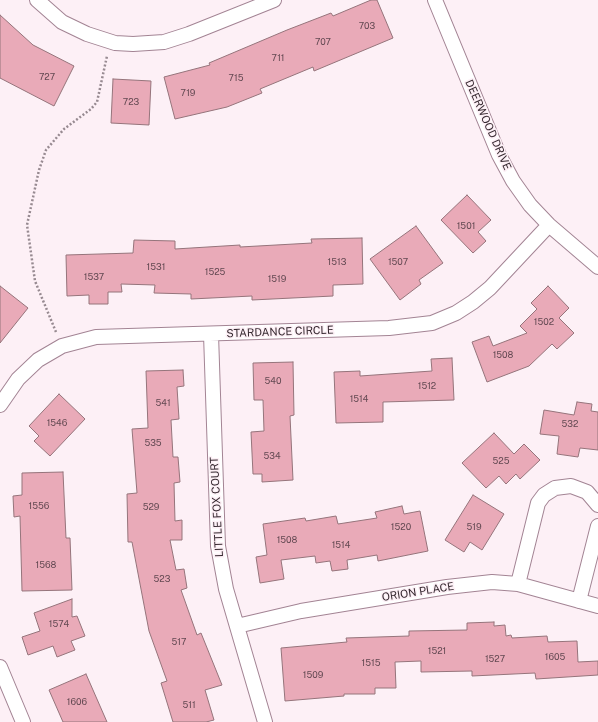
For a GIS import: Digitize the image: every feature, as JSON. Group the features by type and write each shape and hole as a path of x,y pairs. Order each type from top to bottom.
{"street":[{"path":"37,0 55,17 71,27 110,42 133,44 164,42 189,34 274,0"},
{"name":"DEERWOOD DRIVE","path":"435,0 499,155 513,181 530,205 549,225 598,267"},
{"name":"STARDANCE CIRCLE","path":"0,405 14,384 27,369 44,356 62,346 104,336 389,328 432,323 456,313 473,302 490,288 549,225"},
{"name":"LITTLE FOX COURT","path":"211,334 218,546 223,576 265,722"},
{"path":"518,584 538,503 544,496 555,488 571,486 587,492 598,504"},
{"path":"579,601 598,526"},
{"name":"ORION PLACE","path":"237,626 301,611 447,587 492,582 518,584 598,606"},
{"path":"0,667 23,722"}],"path":[{"path":"62,346 35,281 27,225 39,170 46,150 58,134 97,102 110,42"}],"building":[{"path":"371,0 377,0 393,38 314,71 313,67 260,89 262,93 227,107 175,119 164,77 210,65 209,63 287,30 331,13 333,16"},
{"path":"0,15 33,45 74,66 54,106 0,78"},
{"path":"113,79 151,81 149,125 111,123"},
{"path":"467,195 491,220 478,232 486,241 473,253 441,220"},
{"path":"416,226 443,263 419,280 421,284 400,300 370,259"},
{"path":"362,238 363,284 333,285 333,296 252,300 252,296 191,299 191,294 154,293 155,285 121,284 122,292 108,292 108,304 89,304 89,295 67,296 66,255 133,253 134,240 175,241 175,249 312,243 311,239"},
{"path":"0,286 28,308 0,343"},
{"path":"548,286 569,308 559,318 574,333 557,349 552,344 529,366 487,382 472,342 489,336 493,346 527,333 520,326 537,309 531,303"},
{"path":"452,358 454,400 383,402 383,422 336,423 334,372 360,371 360,376 432,371 431,359"},
{"path":"293,362 294,415 290,416 293,480 262,482 262,474 253,474 251,432 264,431 263,400 254,400 253,363"},
{"path":"183,370 184,386 177,387 179,419 171,420 173,457 178,457 180,482 174,483 175,521 182,520 182,540 170,540 176,570 184,569 187,588 181,590 197,635 201,633 222,685 205,690 214,720 206,722 173,722 161,683 167,681 149,631 132,542 128,542 127,494 137,493 132,429 148,428 146,371"},
{"path":"59,394 85,419 50,456 34,441 39,436 29,426"},
{"path":"577,402 592,404 591,411 598,412 598,450 580,448 578,457 557,454 559,436 540,434 544,410 574,415"},
{"path":"494,433 514,454 524,444 540,460 520,479 516,474 506,484 499,476 486,488 462,463"},
{"path":"63,472 66,538 70,538 72,590 22,591 20,516 14,517 13,496 22,495 22,473"},
{"path":"473,495 504,514 482,550 470,542 464,552 445,540"},
{"path":"402,506 404,514 420,511 428,551 378,561 377,555 347,560 348,569 332,571 330,561 316,563 315,556 281,560 284,579 260,583 256,557 267,555 263,524 305,518 306,521 336,516 338,524 377,518 375,512"},
{"path":"72,599 72,617 77,616 85,636 71,641 75,650 57,657 53,646 28,655 22,637 40,631 34,613"},
{"path":"494,622 494,626 505,625 506,636 511,635 512,638 547,636 548,642 577,641 578,662 598,661 598,675 536,679 535,673 472,676 472,671 421,672 421,661 395,662 396,688 375,688 375,694 344,694 344,696 285,701 281,648 347,642 346,638 409,636 409,631 467,630 467,623"},
{"path":"86,674 107,722 63,722 49,690"}]}
